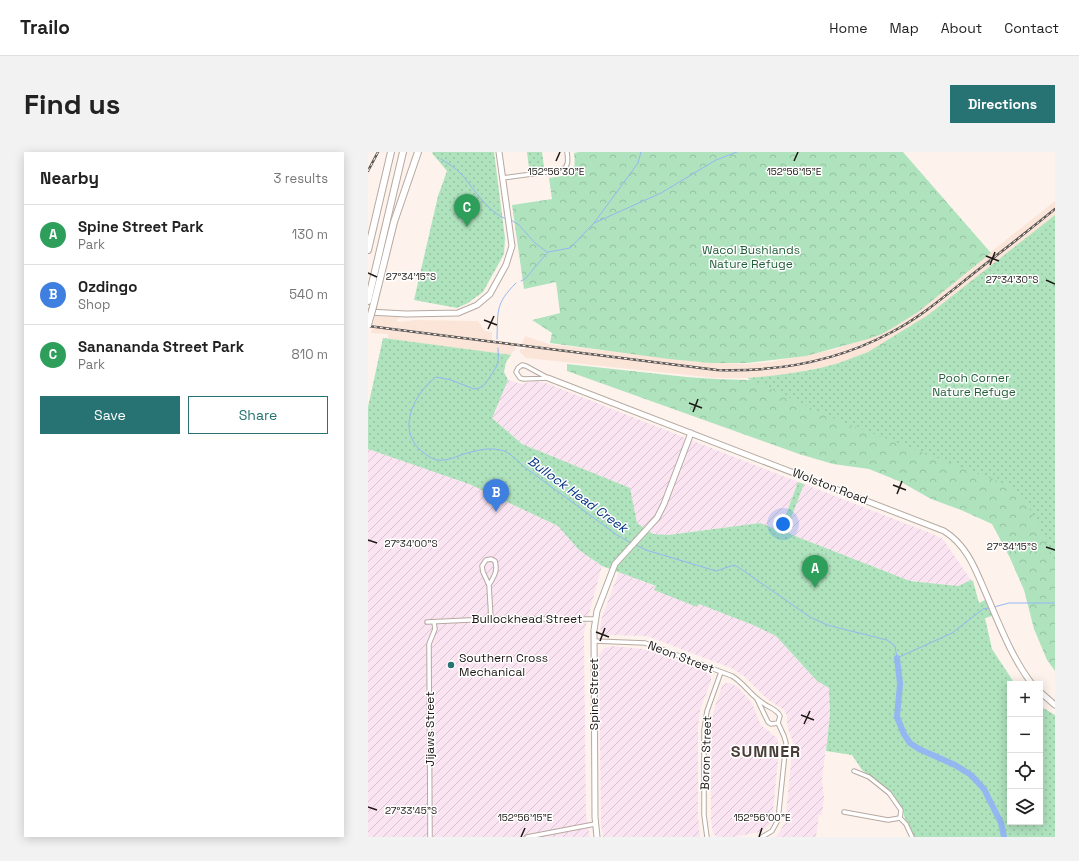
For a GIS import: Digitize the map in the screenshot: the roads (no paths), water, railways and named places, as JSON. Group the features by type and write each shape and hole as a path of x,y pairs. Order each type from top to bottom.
{"highway":[{"path":"368,250 391,152"},
{"path":"368,301 403,152"},
{"path":"368,325 370,309 394,222 418,152"}],"street":[{"path":"370,309 406,314 458,313 470,309 484,300 494,288 506,265 512,246 499,152"},
{"path":"502,178 562,170 568,164 567,152"},
{"name":"Wolston Road","path":"548,378 524,379 520,378 516,372 520,366 526,366 548,378 944,530 957,540 966,552 1017,662 1030,681"},
{"name":"Spine Street","path":"597,837 595,824 595,619 615,564 657,518 691,433"},
{"path":"489,585 496,573 497,568 495,561 491,559 486,560 482,566 489,585 491,619"},
{"name":"Bullockhead Street","path":"434,622 491,619 595,619"},
{"path":"427,622 434,622"},
{"name":"Jijaws Street","path":"430,837 429,644 435,629 434,622"},
{"name":"Neon Street","path":"594,641 645,642 737,678 757,699 778,713 780,716 778,723 786,744 779,813 776,826 764,837"},
{"name":"Boron Street","path":"707,837 704,815 705,725 708,706 721,672"},
{"path":"1043,695 1055,705"},
{"name":"Neon Street","path":"757,699 768,722 771,724 778,723"},
{"path":"854,771 869,777 889,793 901,810 900,818"},
{"path":"844,812 888,820 900,818"},
{"path":"900,818 906,824 912,837"},
{"path":"527,837 595,824"}],"waterway":[{"path":"594,223 638,163 641,152"},
{"name":"Bullock Head Creek","path":"521,281 525,279 548,252 570,248 594,223 661,193 716,160 737,152"},
{"path":"441,159 459,172 493,211 506,219"},
{"path":"511,220 519,225 535,243 547,252"},
{"name":"Bullock Head Creek","path":"497,339 499,308 504,297 516,283"},
{"name":"Bullock Head Creek","path":"498,348 498,361 496,367 482,387 474,389 451,380 436,377 421,392 411,411 409,421 409,431 419,449 437,460 449,459 466,453 482,450 493,449 504,451 512,455 523,466 617,535 631,543"},
{"name":"Bullock Head Creek","path":"636,545 646,550 716,571 734,565 810,617 827,625 887,640 895,646 897,658 952,633 983,609 989,608"},
{"path":"994,607 1009,603 1055,603"},
{"path":"897,658 900,684 897,717 904,734 910,743 919,749 955,765 971,775 984,789 1001,823 1004,837"}],"railway":[{"path":"368,171 378,152"},
{"path":"368,326 717,370 784,367 828,358 849,351 870,343 901,327 941,300 1055,209"}],"place":[{"name":"Sanananda Street Park","path":"467,227"},
{"name":"Ozdingo","path":"496,512"},
{"name":"Spine Street Park","path":"815,588"},
{"name":"Southern Cross Mechanical","path":"451,665"}],"district":[{"name":"SUMNER","path":"766,751"}],"park label":[{"name":"Wacol Bushlands Nature Refuge","path":"751,257"},
{"name":"Pooh Corner Nature Refuge","path":"974,385"}]}
